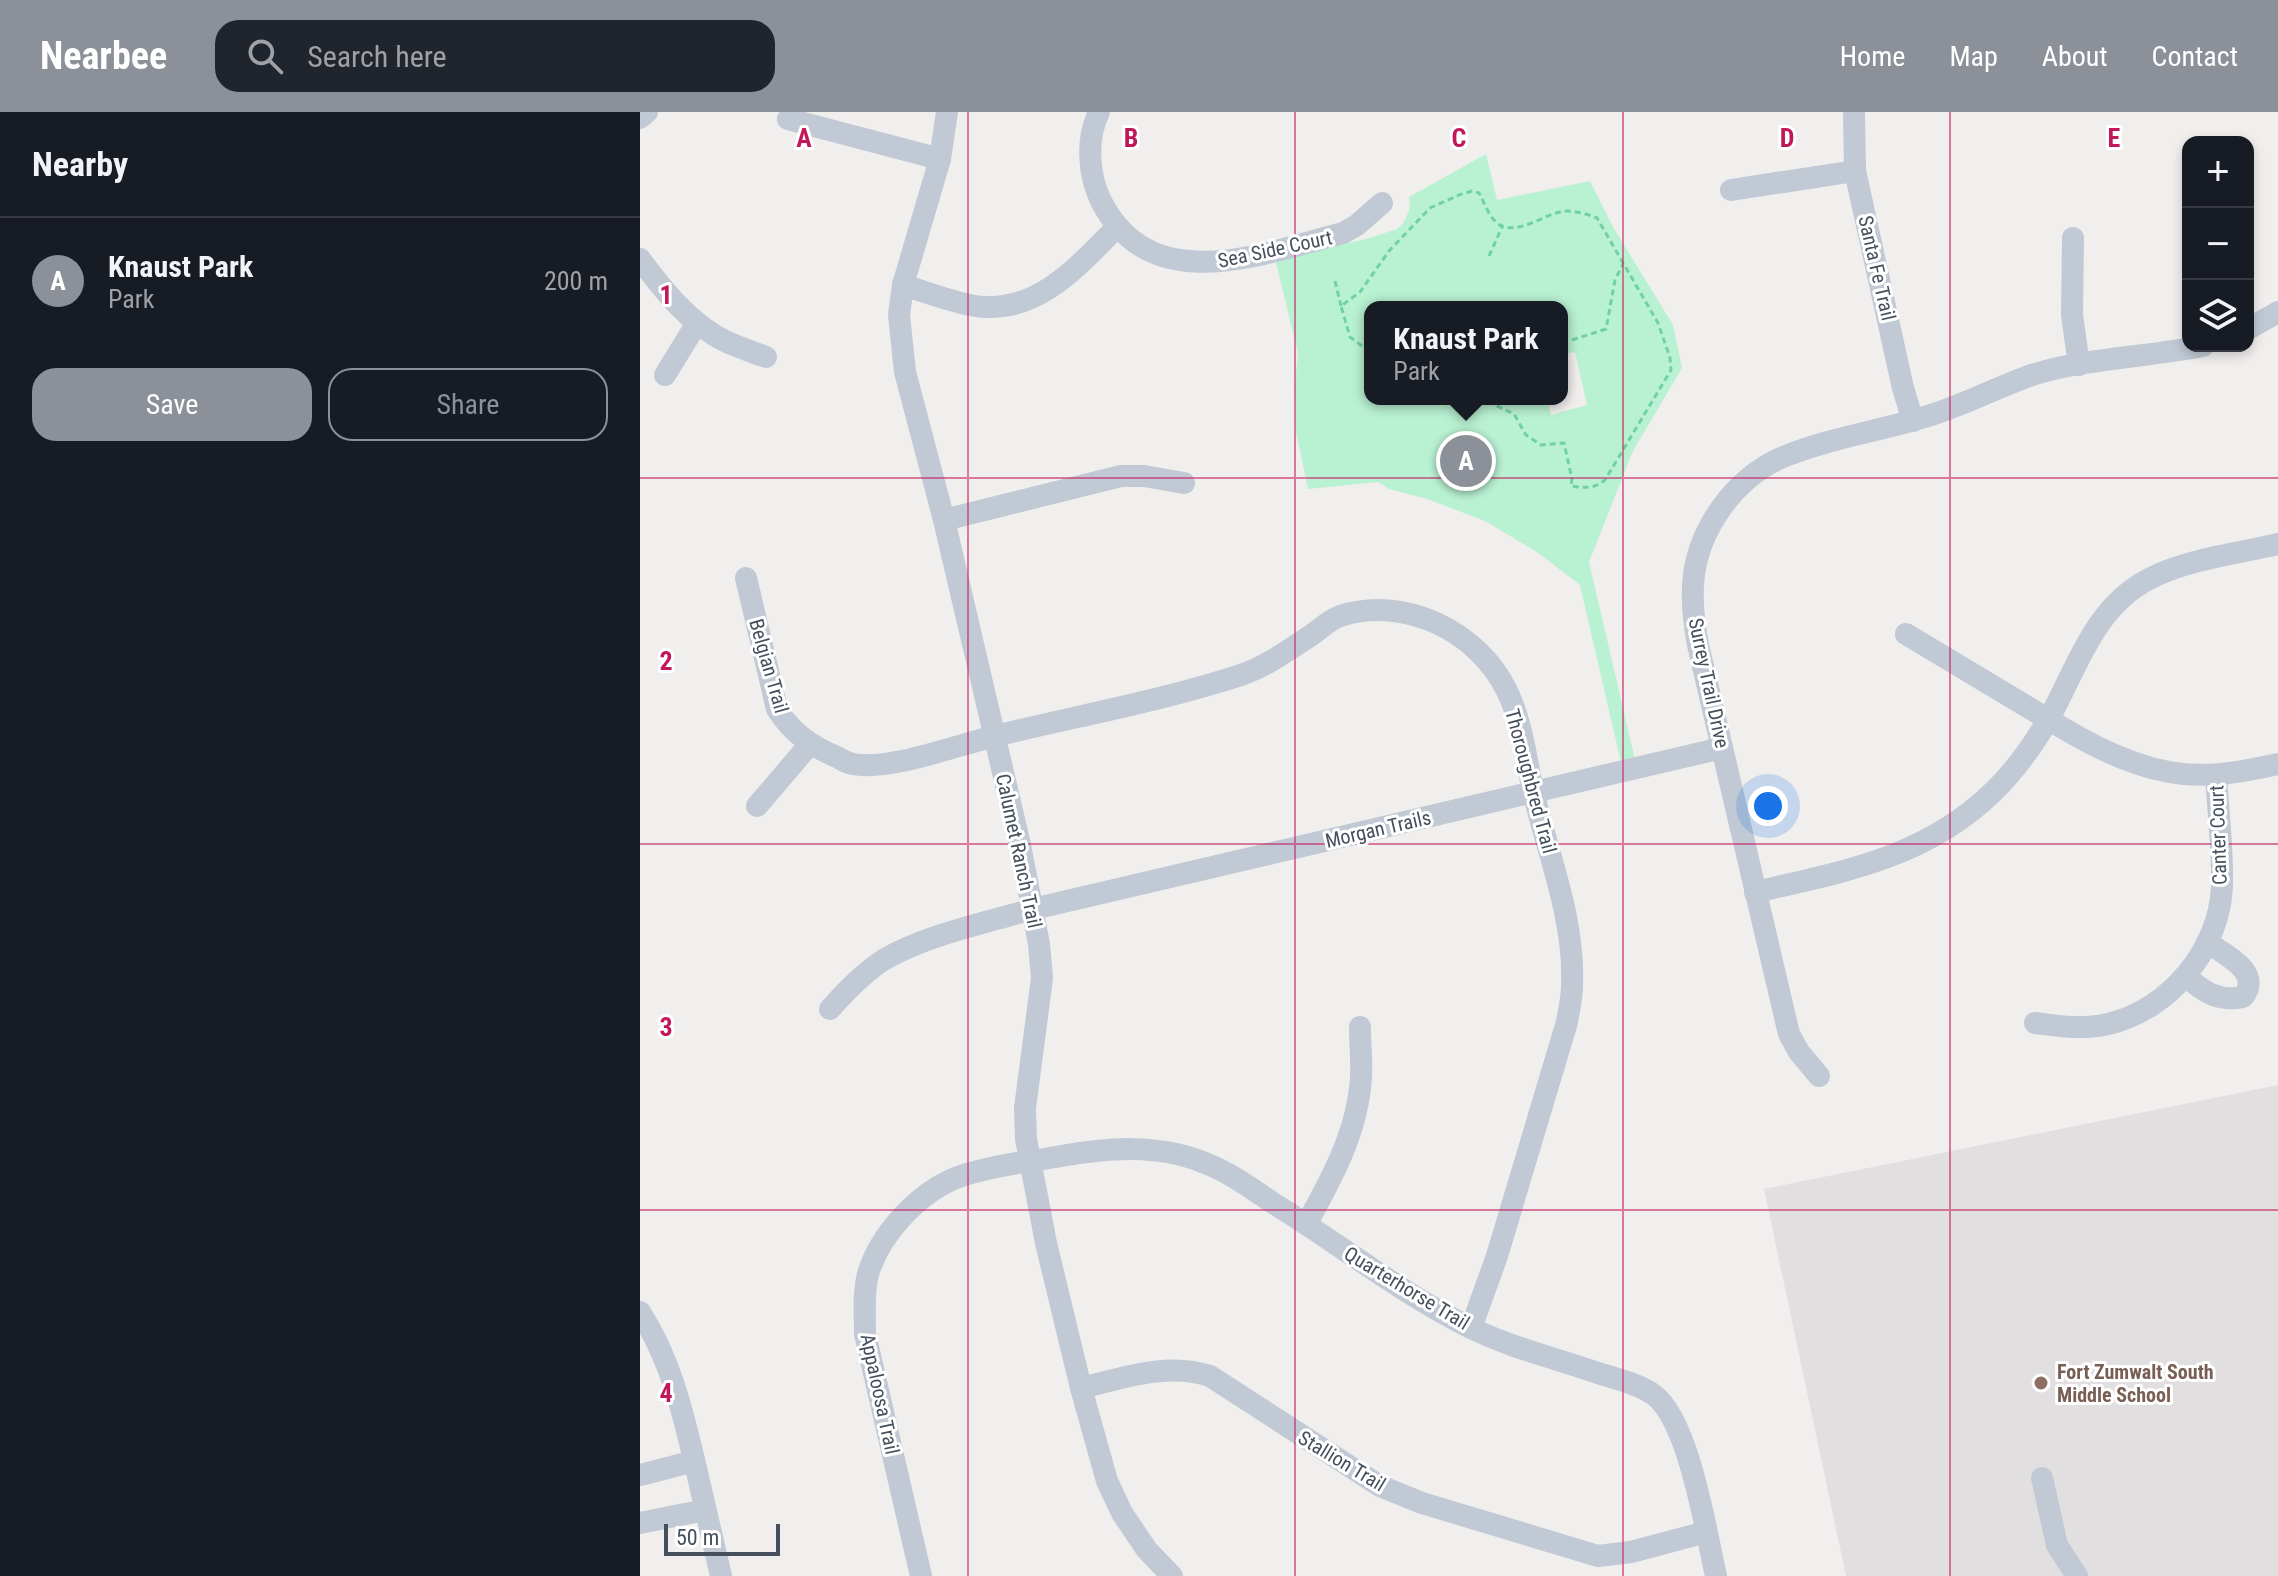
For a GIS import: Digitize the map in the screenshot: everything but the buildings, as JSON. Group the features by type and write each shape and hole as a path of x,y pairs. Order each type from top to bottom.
{"street":[{"path":"640,118 647,112"},
{"name":"Calumet Ranch Trail","path":"947,112 940,159 903,285 899,315 905,372 944,520 1033,909 1042,978 1025,1108 1026,1139 1046,1243 1107,1481 1122,1513 1159,1571"},
{"path":"903,285 976,306 1022,302 1060,283 1117,227 1097,193 1091,165 1090,143 1099,112"},
{"name":"Santa Fe Trail","path":"1854,112 1855,171 1913,421"},
{"path":"788,119 940,159"},
{"path":"1731,190 1855,171"},
{"name":"Sea Side Court","path":"1117,227 1160,256 1210,263 1343,233 1382,203"},
{"path":"2073,238 2072,315 2079,365"},
{"path":"640,259 661,287 697,323 723,340 766,357"},
{"path":"2254,326 2278,312"},
{"path":"665,375 697,323"},
{"name":"Surrey Trail Drive","path":"1819,1076 1789,1034 1693,615 1693,582 1699,550 1714,518 1756,472 1781,458 1942,412 2038,374 2182,349"},
{"path":"944,520 1121,476 1144,476 1184,483"},
{"path":"1755,892 1884,860 1921,843 1959,820 1994,792 2020,761 2048,719 2081,650 2099,623 2123,598 2148,579 2181,567 2278,544"},
{"name":"Belgian Trail","path":"746,578 777,709 786,724 810,744 853,764 891,763 993,736"},
{"name":"Thoroughbred Trail","path":"993,736 1171,696 1246,673 1337,617 1372,609 1406,613 1442,625 1456,633 1488,662 1507,691 1521,731 1564,906 1572,986 1567,1022 1497,1256 1471,1328"},
{"path":"1906,634 2048,719 2134,763 2171,772 2216,775 2278,764"},
{"path":"757,806 810,744"},
{"name":"Morgan Trails","path":"830,1009 853,984 885,959 960,930 1033,909 1722,748"},
{"name":"Canter Court","path":"2035,1023 2085,1028 2111,1024 2139,1012 2186,976 2207,942 2217,918 2222,887 2216,775"},
{"path":"2186,976 2200,989 2225,999 2243,997 2250,989 2250,977 2245,970 2207,942"},
{"path":"1307,1223 1329,1184 1353,1125 1361,1078 1360,1027"},
{"name":"Quarterhorse Trail","path":"1030,1161 1136,1148 1170,1152 1206,1163 1307,1223 1380,1276 1471,1328 1629,1383 1655,1396 1673,1417 1686,1448 1716,1576"},
{"name":"Appaloosa Trail","path":"921,1576 865,1334 864,1305 868,1275 888,1235 915,1205 941,1185 963,1175 1030,1161"},
{"path":"640,1312 668,1365 680,1403 721,1576"},
{"name":"Stallion Trail","path":"1081,1388 1145,1372 1178,1369 1210,1376 1380,1486 1422,1503 1598,1556 1631,1552 1706,1532"},
{"path":"640,1475 694,1461"},
{"path":"2042,1478 2057,1545 2077,1576"},
{"path":"640,1523 705,1510"}],"path":[{"path":"1341,306 1360,292 1389,251 1430,208 1459,195 1472,191 1479,193 1490,215 1502,226 1513,228 1563,211 1597,218 1658,323 1671,370 1605,480 1597,487 1571,486 1564,443 1541,445 1526,435 1514,414 1495,405"},
{"path":"1489,256 1502,226"},
{"path":"1572,340 1606,329 1615,280 1623,264"},
{"path":"1335,281 1350,337 1364,348"}],"shaded area":[{"name":"Fort Zumwalt South Middle School","path":"2278,1085 2278,1576 1846,1576 1764,1189"}],"green space":[{"path":"1486,154 1497,200 1590,181 1612,225 1673,325 1682,368 1633,451 1589,562 1637,768 1623,771 1580,585 1537,552 1485,521 1427,499 1389,489 1378,482 1308,489 1296,432 1298,353 1275,259 1397,229 1410,208 1409,197"}],"place":[{"name":"Knaust Park","path":"1466,461"},
{"name":"Fort Zumwalt South Middle School","path":"2041,1383"}]}
